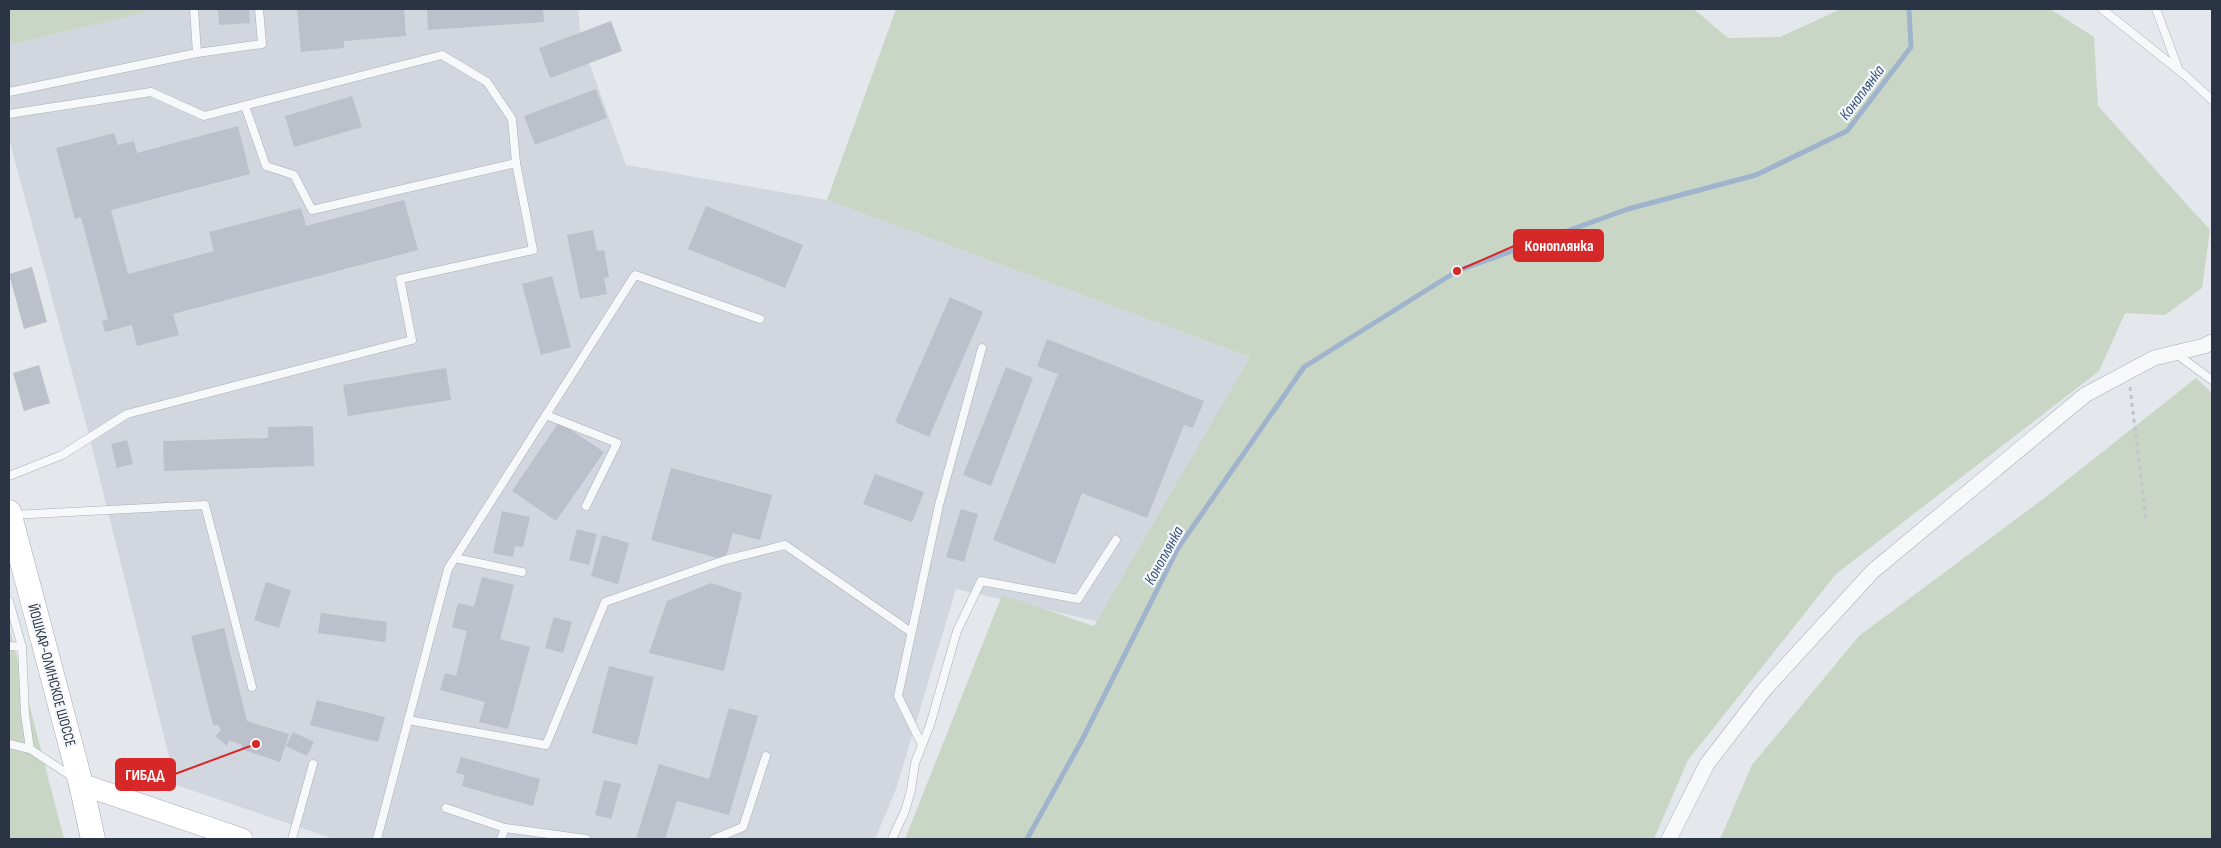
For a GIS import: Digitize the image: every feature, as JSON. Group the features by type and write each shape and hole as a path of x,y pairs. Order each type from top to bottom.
{"main road":[{"name":"ЙОШКАР-ОЛИНСКОЕ ШОССЕ","path":"9,514 82,784 93,839"},
{"path":"82,784 242,839"}],"street":[{"path":"1668,839 1707,764 1764,690 1873,571 2085,395 2154,358 2204,346 2212,342"}],"lane":[{"path":"194,9 197,53"},
{"path":"9,92 197,53 262,44 259,9"},
{"path":"2102,9 2179,70 2212,100"},
{"path":"2156,9 2179,70"},
{"path":"9,114 151,92 204,116 442,54 488,82 512,119 516,164 533,250 400,279 412,340 128,414 62,455 9,476"},
{"path":"245,106 266,166 294,175 312,210 516,164"},
{"path":"377,839 448,569 634,275 760,319"},
{"path":"922,745 898,696 939,504 982,348"},
{"path":"2174,353 2212,380"},
{"path":"546,415 617,443 586,506"},
{"path":"9,514 205,504 252,687"},
{"path":"892,839 905,811 911,790 915,763 957,631 981,581 1078,599 1116,540"},
{"path":"408,720 546,745 605,602 725,560 785,545 911,632"},
{"path":"455,558 522,572"},
{"path":"9,601 22,648 25,714 30,749"},
{"path":"9,646 22,648"},
{"path":"9,744 30,749 82,784"},
{"path":"714,839 742,827 766,756"},
{"path":"292,839 313,764"},
{"path":"446,808 505,828 586,839"},
{"path":"501,839 505,828"}],"path":[{"path":"2128,372 2146,520"}],"shaded area":[{"path":"143,9 578,9 581,40 626,165 827,200 1250,357 1104,623 956,589 896,789 875,839 334,839 176,785 89,435 9,139 9,45 142,13"}],"green space":[{"path":"9,9 143,9 143,13 9,45"},
{"path":"896,9 1694,9 1728,38 1780,37 1841,9 2050,9 2094,37 2098,106 2210,230 2202,288 2165,315 2125,313 2099,371 1836,574 1688,760 1654,839 905,839 1002,595 1094,626 1250,357 827,200"},
{"path":"2196,378 2212,393 2212,839 1720,839 1752,765 1859,636 2043,499"},
{"path":"9,626 64,839 9,839"}],"building":[{"path":"218,9 249,9 250,23 219,25"},
{"path":"297,9 404,9 406,36 344,41 344,48 301,52"},
{"path":"427,9 543,9 544,22 428,30"},
{"path":"611,21 622,51 550,78 539,48"},
{"path":"596,89 607,118 535,145 524,116"},
{"path":"352,96 362,127 294,147 285,116"},
{"path":"238,126 250,174 111,210 128,274 214,251 209,232 301,208 306,226 404,200 418,250 173,314 179,335 137,346 132,325 105,332 102,321 108,319 81,217 75,219 56,148 114,133 118,145 134,141 137,153"},
{"path":"706,206 803,245 785,288 688,249"},
{"path":"593,230 597,251 604,250 609,277 604,278 607,294 580,299 567,235"},
{"path":"32,267 47,322 24,329 9,274"},
{"path":"552,276 571,347 541,355 522,284"},
{"path":"950,297 983,312 929,437 895,422"},
{"path":"1047,339 1204,401 1193,428 1184,425 1147,518 1082,493 1055,564 993,540 1058,374 1037,366"},
{"path":"39,365 50,403 24,411 13,373"},
{"path":"1006,367 1033,378 991,486 963,475"},
{"path":"446,368 451,400 348,416 343,385"},
{"path":"559,422 604,452 556,521 512,491"},
{"path":"313,426 314,466 164,471 163,441 268,438 268,427"},
{"path":"127,440 133,464 117,468 111,444"},
{"path":"671,468 772,495 760,540 733,533 725,560 651,540"},
{"path":"875,474 924,492 912,522 863,504"},
{"path":"961,509 978,514 964,562 946,557"},
{"path":"502,511 530,517 523,547 515,546 513,557 493,553"},
{"path":"577,529 597,534 589,565 569,560"},
{"path":"602,535 629,543 618,584 591,576"},
{"path":"482,577 514,585 500,639 530,647 508,729 479,722 485,702 440,690 445,673 456,676 467,631 452,627 458,603 474,607"},
{"path":"266,582 291,590 279,628 254,620"},
{"path":"711,583 742,593 724,671 649,653 667,601"},
{"path":"321,613 387,622 385,642 318,633"},
{"path":"554,617 572,622 563,653 545,648"},
{"path":"224,628 247,721 289,734 280,762 241,749 242,745 229,740 227,746 215,736 221,730 218,725 213,725 191,636"},
{"path":"609,666 654,677 637,745 592,733"},
{"path":"317,700 385,717 378,742 310,725"},
{"path":"729,708 758,716 729,815 677,801 665,839 636,839 659,764 709,779"},
{"path":"293,732 314,742 307,756 286,746"},
{"path":"461,757 540,779 533,806 462,786 465,775 456,773"},
{"path":"604,780 621,784 611,819 595,815"}],"waterway":[{"name":"Коноплянка","path":"1027,839 1082,740 1178,548 1304,367 1457,271 1628,209 1756,175 1847,131 1911,47 1909,9"}],"place":[{"name":"Коноплянка","path":"1457,271"},
{"name":"ГИБДД","path":"256,744"}]}
